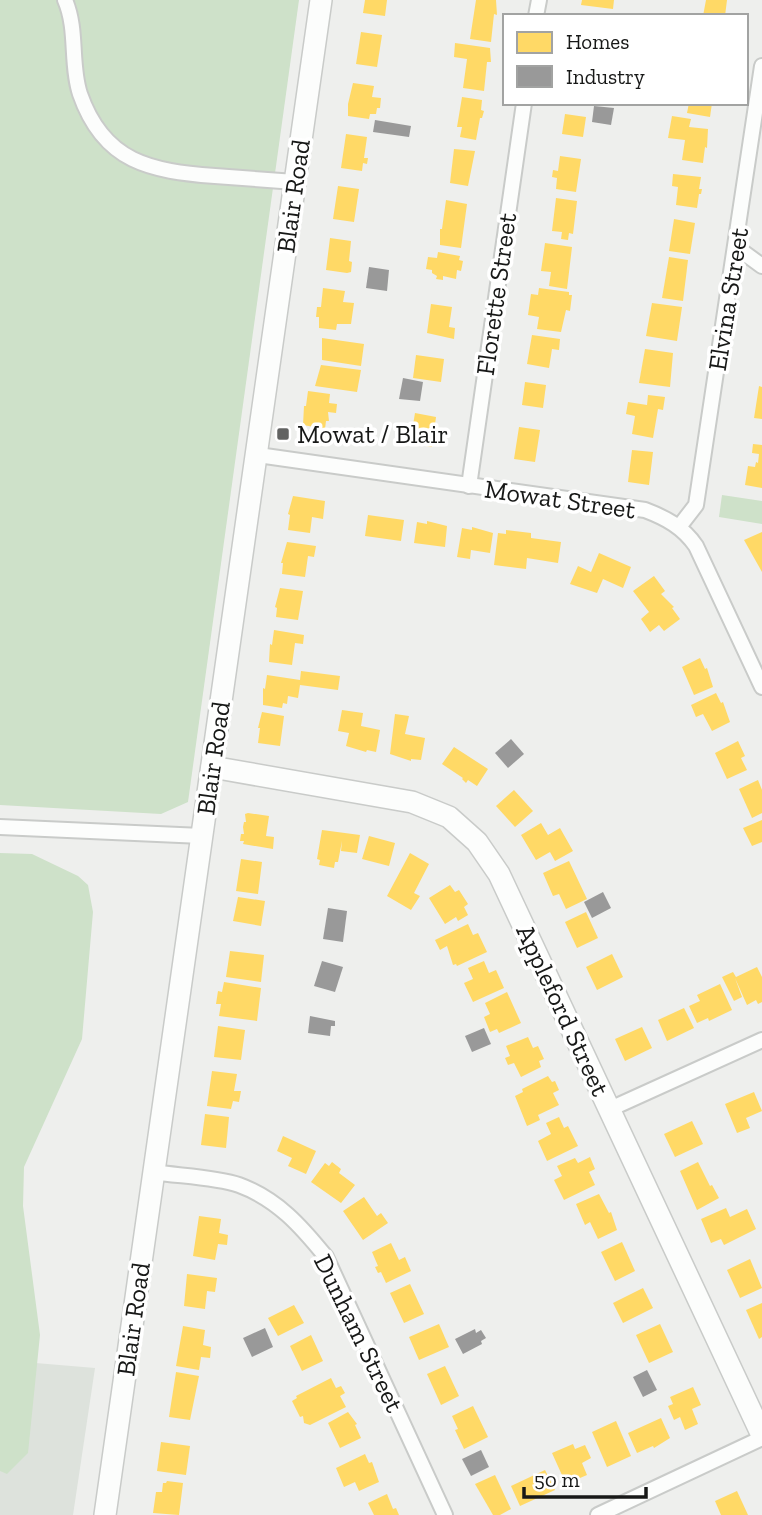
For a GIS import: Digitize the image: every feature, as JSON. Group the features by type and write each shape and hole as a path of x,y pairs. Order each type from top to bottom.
{"main road":[{"name":"Blair Road","path":"105,1515 321,0"},
{"name":"Appleford Street","path":"212,766 412,802 449,817 477,842 499,874 762,1437"}],"street":[{"path":"65,0 71,13 79,92 94,126 118,151 146,166 172,172 295,182"},
{"name":"Elvina Street","path":"679,527 696,505 762,66"},
{"name":"Florette Street","path":"469,485 524,105"},
{"path":"736,247 762,266"},
{"name":"Mowat Street","path":"258,455 645,510 662,516 679,527 696,546 762,687"},
{"path":"0,827 202,836"},
{"path":"610,1109 762,1040"},
{"name":"Dunham Street","path":"153,1172 238,1184 273,1201 301,1226 326,1257 445,1515"},
{"path":"598,1515 762,1437"}],"shaded area":[{"path":"0,1360 95,1368 73,1515 0,1515"}],"green space":[{"path":"0,0 299,0 188,802 161,814 0,805"},
{"path":"722,495 762,501 762,524 719,517"},
{"path":"0,853 32,854 78,876 88,885 93,912 82,1039 24,1167 23,1206 40,1335 28,1453 7,1474 0,1471"}],"building: Homes":[{"path":"365,0 387,0 385,16 363,13"},
{"path":"476,0 496,0 497,15 494,14 491,42 470,39"},
{"path":"582,0 614,0 613,9 581,5"},
{"path":"706,0 727,0 725,14 703,14"},
{"path":"361,32 382,35 377,67 356,64"},
{"path":"455,43 490,48 491,62 487,62 484,91 463,88 467,59 454,57"},
{"path":"353,83 374,86 372,97 381,98 380,108 377,108 376,114 370,114 369,119 348,116"},
{"path":"462,97 482,100 481,110 484,111 476,140 460,137 462,127 457,127"},
{"path":"689,105 712,105 710,117 687,113"},
{"path":"565,114 586,117 583,137 562,134"},
{"path":"672,116 691,119 689,127 708,129 703,163 682,160 685,140 668,138"},
{"path":"346,134 367,137 364,158 368,158 367,164 363,163 362,171 341,168"},
{"path":"454,149 475,151 468,186 450,183"},
{"path":"560,156 581,159 576,192 556,189 557,178 552,177 553,170 558,171"},
{"path":"673,174 701,177 699,189 702,189 697,208 676,205 678,187 672,186"},
{"path":"338,186 359,189 354,222 333,219"},
{"path":"556,198 577,201 573,234 569,233 568,240 561,239 562,232 552,231"},
{"path":"446,200 467,204 461,248 440,245 440,229"},
{"path":"674,219 695,223 690,254 669,251"},
{"path":"330,238 351,241 351,272 326,270"},
{"path":"545,243 572,247 567,289 549,286 551,272 541,271"},
{"path":"438,252 460,256 459,260 463,261 461,271 457,270 456,279 443,276 443,280 436,279 437,276 432,270 426,269 428,257 437,258"},
{"path":"669,257 688,260 683,301 662,298"},
{"path":"323,288 345,291 343,302 354,303 351,324 337,324 336,330 319,328 317,307 321,307"},
{"path":"539,288 569,292 569,295 572,295 570,311 566,310 561,332 537,329 539,317 528,315 531,294 538,295"},
{"path":"652,303 682,307 677,341 646,336"},
{"path":"431,304 452,307 449,327 455,328 454,339 427,333"},
{"path":"532,335 560,339 559,350 552,349 549,368 527,364"},
{"path":"322,338 364,344 361,366 322,360"},
{"path":"645,349 673,353 670,387 639,383"},
{"path":"416,355 444,359 441,382 413,378"},
{"path":"321,365 361,370 357,392 315,386"},
{"path":"525,382 546,385 543,408 522,405"},
{"path":"759,386 762,387 762,419 754,418"},
{"path":"308,391 330,394 329,403 337,404 336,413 328,412 329,421 326,421 325,429 303,425"},
{"path":"648,395 665,397 663,410 658,409 653,438 632,434 635,416 626,414 628,402 647,405"},
{"path":"415,413 436,417 432,447 410,443"},
{"path":"519,427 540,430 535,462 514,459"},
{"path":"753,444 762,445 762,488 745,485 748,466 755,467 756,462 758,463 759,454 752,453"},
{"path":"632,450 653,452 649,485 628,482"},
{"path":"293,496 325,501 323,519 312,517 310,533 288,530 288,514"},
{"path":"368,515 404,520 401,541 365,536"},
{"path":"427,521 447,526 445,547 414,543 417,522 427,524"},
{"path":"472,527 493,533 490,553 471,550 470,559 457,557 462,528 472,530"},
{"path":"506,530 531,533 531,538 561,542 558,563 527,558 526,569 494,565 498,533 506,534"},
{"path":"762,532 762,572 744,540"},
{"path":"287,542 316,546 314,557 308,556 305,577 282,574 281,563"},
{"path":"599,553 631,567 623,588 603,579 597,593 570,584 578,566 591,572"},
{"path":"654,576 665,591 661,594 674,607 672,608 680,619 664,631 659,625 650,632 641,619 649,612 633,591"},
{"path":"280,588 303,591 298,620 276,617 275,607"},
{"path":"274,630 304,635 303,644 295,643 292,665 269,662"},
{"path":"700,658 705,669 707,668 713,687 694,695 682,667"},
{"path":"301,671 340,676 338,690 300,685 298,698 288,696 287,704 283,703 282,708 263,705 263,688 265,689 267,675 300,680"},
{"path":"716,693 721,703 723,702 730,722 712,731 703,714 696,717 691,705"},
{"path":"342,710 363,713 361,726 380,730 376,752 346,746 349,733 338,731"},
{"path":"262,712 284,716 280,746 258,743"},
{"path":"395,714 409,716 405,734 425,738 421,760 411,761 390,754"},
{"path":"738,741 745,756 741,758 747,770 727,779 715,753"},
{"path":"454,747 488,769 477,786 468,780 466,783 442,764"},
{"path":"758,780 762,790 762,813 752,818 739,789"},
{"path":"514,790 533,811 515,827 496,806"},
{"path":"245,814 269,816 266,836 274,837 273,849 243,844 244,841 240,841 241,834 244,834"},
{"path":"762,820 762,842 752,846 743,828"},
{"path":"541,823 548,835 560,828 573,851 555,861 550,852 536,860 521,835"},
{"path":"322,830 360,835 357,853 341,851 342,841 338,862 335,862 334,868 319,865 320,860 317,859"},
{"path":"369,836 395,843 389,866 362,859"},
{"path":"410,853 429,864 414,893 420,896 411,910 387,896"},
{"path":"241,859 262,862 258,894 236,891"},
{"path":"569,861 587,899 566,909 559,894 553,896 543,873"},
{"path":"450,885 455,892 459,890 468,904 464,907 468,915 458,921 456,917 445,924 429,898"},
{"path":"238,897 265,901 261,926 233,921"},
{"path":"586,912 598,938 577,948 565,922"},
{"path":"468,924 473,935 478,933 487,952 457,966 453,965 447,946 440,950 435,940"},
{"path":"230,951 264,955 261,982 226,977"},
{"path":"612,954 623,977 597,990 586,967"},
{"path":"484,961 489,973 496,970 504,988 473,1002 464,983 473,979 468,968"},
{"path":"757,967 762,977 762,1002 758,1004 756,1000 747,1005 735,978 742,997 734,1001 722,977 733,972 736,977"},
{"path":"224,982 261,988 257,1021 219,1016 221,1004 216,1004 218,991 222,992"},
{"path":"720,984 732,1010 709,1021 708,1018 697,1023 689,1006 700,1001 697,995"},
{"path":"507,992 521,1023 499,1033 497,1029 490,1032 484,1017 490,1014 485,1003"},
{"path":"684,1008 694,1028 667,1041 658,1020"},
{"path":"218,1026 245,1030 241,1060 214,1057"},
{"path":"642,1027 652,1048 625,1061 615,1039"},
{"path":"528,1037 533,1048 538,1046 544,1059 539,1061 541,1067 521,1077 514,1063 508,1065 505,1058 510,1056 506,1046"},
{"path":"212,1071 237,1074 234,1091 241,1091 239,1102 233,1101 231,1109 207,1106"},
{"path":"548,1076 552,1082 555,1081 559,1090 553,1093 559,1105 538,1115 540,1120 527,1126 515,1096 523,1092 522,1089"},
{"path":"754,1092 762,1111 746,1118 750,1128 737,1133 725,1104"},
{"path":"205,1114 229,1117 226,1148 201,1145"},
{"path":"559,1117 564,1128 568,1126 578,1146 547,1161 538,1141 551,1134 546,1123"},
{"path":"692,1121 703,1144 675,1157 664,1134"},
{"path":"283,1136 316,1151 306,1174 288,1166 292,1158 277,1151"},
{"path":"590,1157 595,1169 589,1172 595,1185 564,1200 554,1180 562,1176 557,1166 575,1158 578,1163"},
{"path":"332,1162 341,1169 339,1173 355,1185 341,1203 311,1182 325,1163 329,1166"},
{"path":"698,1162 719,1198 697,1210 680,1171"},
{"path":"599,1194 609,1213 611,1212 617,1230 598,1239 590,1222 585,1225 576,1204"},
{"path":"364,1197 377,1216 381,1213 388,1223 363,1240 343,1211"},
{"path":"726,1208 730,1217 747,1209 756,1229 724,1245 721,1239 711,1243 701,1219"},
{"path":"199,1216 221,1219 219,1233 228,1235 227,1245 218,1244 215,1260 193,1256"},
{"path":"622,1242 635,1271 615,1281 601,1252"},
{"path":"391,1243 399,1260 405,1257 411,1271 386,1283 381,1272 378,1273 375,1267 378,1266 372,1252"},
{"path":"750,1259 762,1288 740,1298 727,1270"},
{"path":"187,1274 217,1278 215,1292 207,1291 205,1309 184,1306"},
{"path":"410,1284 424,1314 404,1323 390,1293"},
{"path":"643,1288 653,1308 623,1323 613,1303"},
{"path":"762,1303 762,1337 759,1339 746,1310"},
{"path":"294,1305 304,1323 278,1336 268,1318"},
{"path":"439,1324 449,1347 419,1360 409,1337"},
{"path":"660,1324 673,1352 649,1363 636,1335"},
{"path":"183,1326 205,1330 203,1345 211,1347 210,1358 201,1357 199,1370 176,1366"},
{"path":"311,1335 323,1361 302,1371 290,1346"},
{"path":"445,1366 459,1396 441,1405 427,1374"},
{"path":"176,1372 199,1376 190,1420 169,1417"},
{"path":"331,1378 336,1388 341,1386 345,1393 340,1396 346,1407 310,1425 304,1423 303,1416 300,1417 292,1401 296,1396"},
{"path":"693,1387 701,1405 692,1409 698,1424 685,1430 680,1417 674,1420 668,1406 673,1404 670,1397"},
{"path":"473,1406 488,1437 464,1449 452,1416"},
{"path":"348,1412 357,1424 355,1425 361,1438 340,1448 328,1423"},
{"path":"661,1418 670,1438 654,1448 653,1446 637,1453 628,1433"},
{"path":"616,1421 631,1456 607,1467 592,1432"},
{"path":"161,1442 190,1446 186,1475 157,1471"},
{"path":"573,1444 575,1449 585,1445 591,1458 582,1463 587,1475 566,1484 552,1453"},
{"path":"365,1454 369,1463 372,1462 379,1482 359,1491 355,1482 344,1487 336,1468"},
{"path":"545,1470 555,1490 520,1506 511,1486"},
{"path":"495,1475 511,1509 500,1515 493,1515 475,1484"},
{"path":"163,1483 183,1483 179,1515 153,1513 156,1492 162,1492"},
{"path":"737,1491 748,1515 721,1515 715,1501"},
{"path":"387,1494 393,1509 396,1508 399,1515 374,1515 368,1503"}],"building: Industry":[{"path":"594,106 614,108 611,125 592,122"},
{"path":"375,120 411,126 409,137 373,132"},
{"path":"369,267 389,270 387,291 366,288"},
{"path":"403,378 423,382 420,401 399,399"},
{"path":"511,739 524,754 508,768 495,753"},
{"path":"603,892 611,908 592,918 584,902"},
{"path":"328,908 347,911 343,942 323,939"},
{"path":"322,961 343,967 335,992 314,986"},
{"path":"310,1016 335,1021 335,1026 331,1026 330,1036 308,1033"},
{"path":"484,1028 491,1044 472,1052 465,1036"},
{"path":"265,1328 273,1347 252,1357 243,1338"},
{"path":"475,1329 476,1333 481,1330 486,1338 481,1341 482,1344 463,1354 455,1339"},
{"path":"647,1370 657,1390 643,1397 633,1377"},
{"path":"481,1450 489,1467 471,1476 462,1459"}],"place":[{"name":"Mowat / Blair","path":"283,434"}]}
